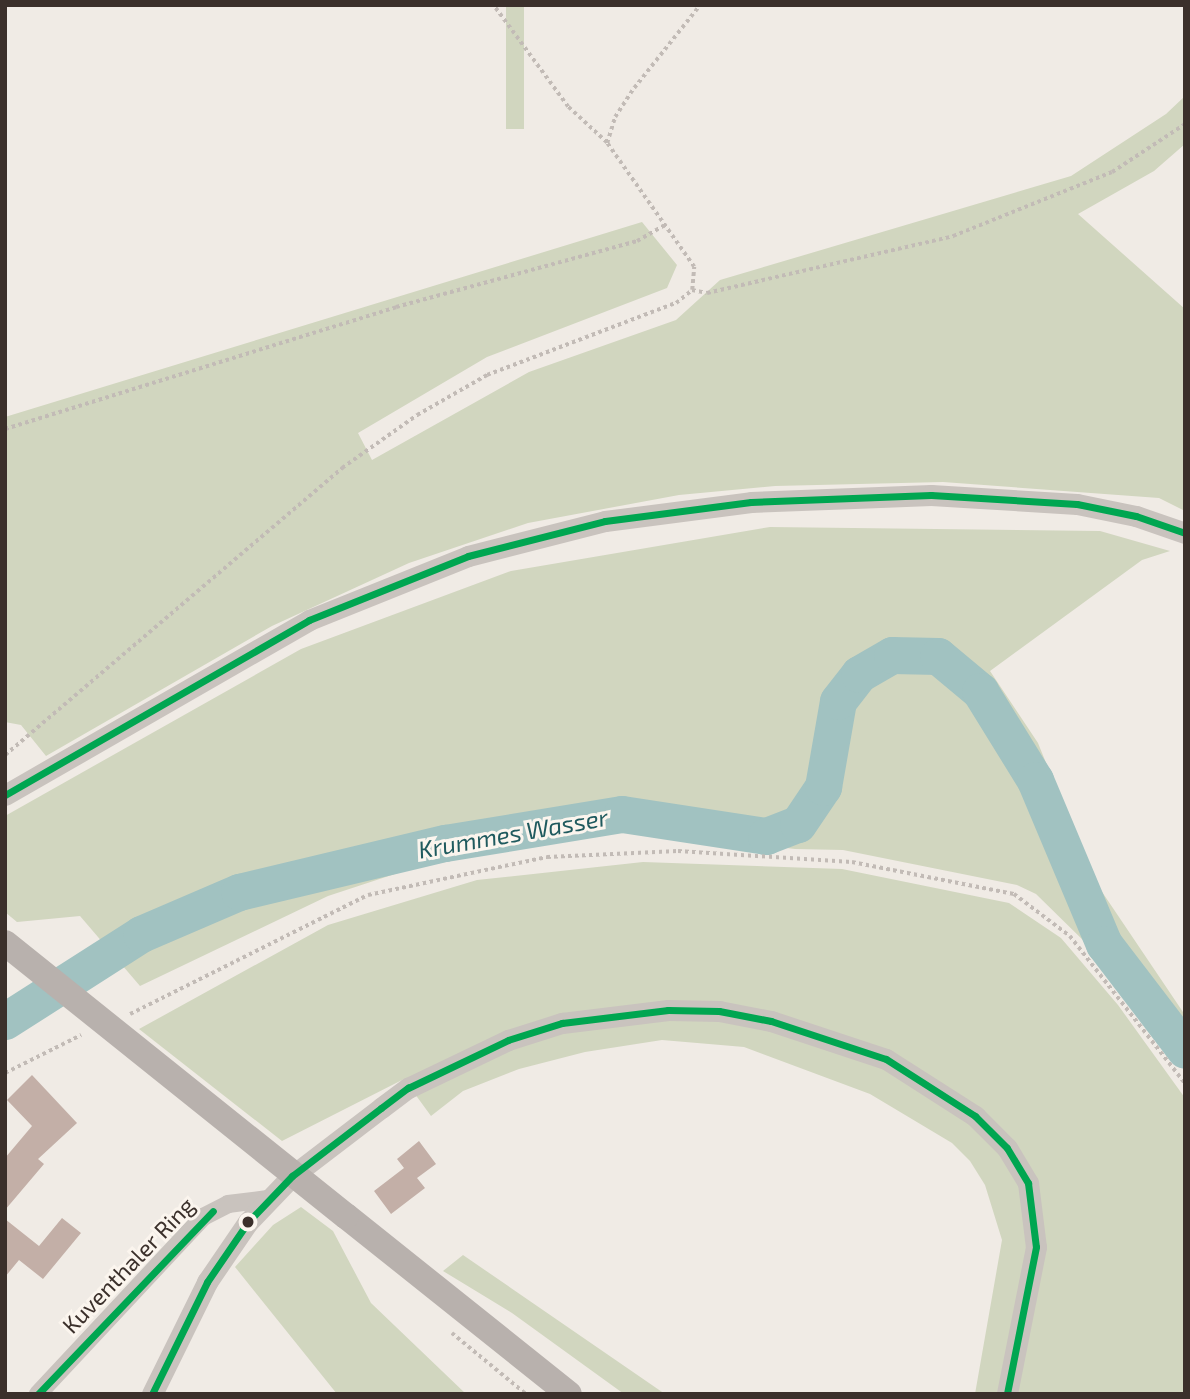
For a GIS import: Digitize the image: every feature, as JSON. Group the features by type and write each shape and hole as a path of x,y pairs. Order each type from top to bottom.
{"main road":[{"path":"5,943 569,1394"}],"street":[{"path":"5,795 309,620 468,556 605,521 751,502 931,495 1077,504 1136,516 1185,533"},
{"path":"152,1394 212,1272 268,1199 292,1176 408,1088 495,1046 562,1023 668,1010 719,1011 771,1021 886,1059 975,1116 1007,1148 1028,1183 1036,1228 1035,1266 1007,1394"},
{"path":"260,1150 292,1176"},
{"name":"Kuventhaler Ring","path":"38,1394 203,1217 228,1204 268,1199"}],"path":[{"path":"5,755 342,468 417,415 487,376 676,303 692,290 694,267 665,225 607,144 568,107 493,5"},
{"path":"607,144 628,98 700,5"},
{"path":"692,290 707,293 953,236 1112,172 1185,124"},
{"path":"5,429 396,307 637,241 665,225"},
{"path":"123,1017 368,895 547,858 678,851 852,862 1014,894 1070,936 1185,1083"},
{"path":"5,1073 42,1051 88,1031"}],"green space":[{"path":"506,5 524,5 524,129 506,129"},
{"path":"1185,96 1185,144 1154,171 1078,214 1185,309 1185,511 1159,498 943,482 775,486 679,495 528,523 409,563 272,626 46,756 21,725 5,722 5,417 642,222 677,265 667,288 487,357 358,433 372,460 529,372 676,320 720,280 1071,176 1166,114"},
{"path":"770,527 1100,531 1170,551 1142,560 990,671 1038,743 1092,877 1185,1015 1185,1064 1090,947 1036,894 1017,885 843,850 795,849 618,828 410,869 328,896 140,986 80,916 17,922 5,912 5,816 301,649 511,571"},
{"path":"643,862 842,869 1009,903 1061,938 1118,1005 1185,1098 1185,1394 975,1394 1002,1240 985,1185 970,1161 952,1143 870,1094 744,1047 662,1040 585,1052 519,1069 463,1091 431,1116 404,1079 282,1141 139,1029 328,925 477,880"},
{"path":"301,1207 333,1231 371,1303 466,1394 337,1394 235,1267 273,1225"},
{"path":"463,1255 665,1394 624,1394 512,1313 443,1271"}],"building":[{"path":"32,1075 77,1123 38,1159 44,1164 5,1210 5,1158 32,1126 7,1100"},
{"path":"419,1141 436,1164 417,1178 425,1188 391,1214 374,1191 404,1168 397,1159"},
{"path":"62,1218 81,1233 43,1279 19,1260 5,1277 5,1219 39,1246"}],"waterway":[{"name":"Krummes Wasser","path":"5,1021 141,934 239,892 445,843 622,814 766,836 798,824 823,787 838,701 859,674 892,655 938,656 980,691 1035,780 1104,944 1185,1050"}],"transit line":[{"path":"5,795 309,620 468,556 605,521 751,502 931,495 1077,504 1136,516 1185,533"},
{"path":"152,1394 207,1282 248,1222 292,1176 381,1108 408,1088 508,1040 562,1023 668,1010 719,1011 771,1021 886,1059 975,1116 1007,1148 1028,1183 1036,1247 1007,1394"},
{"path":"38,1394 213,1211"}]}
